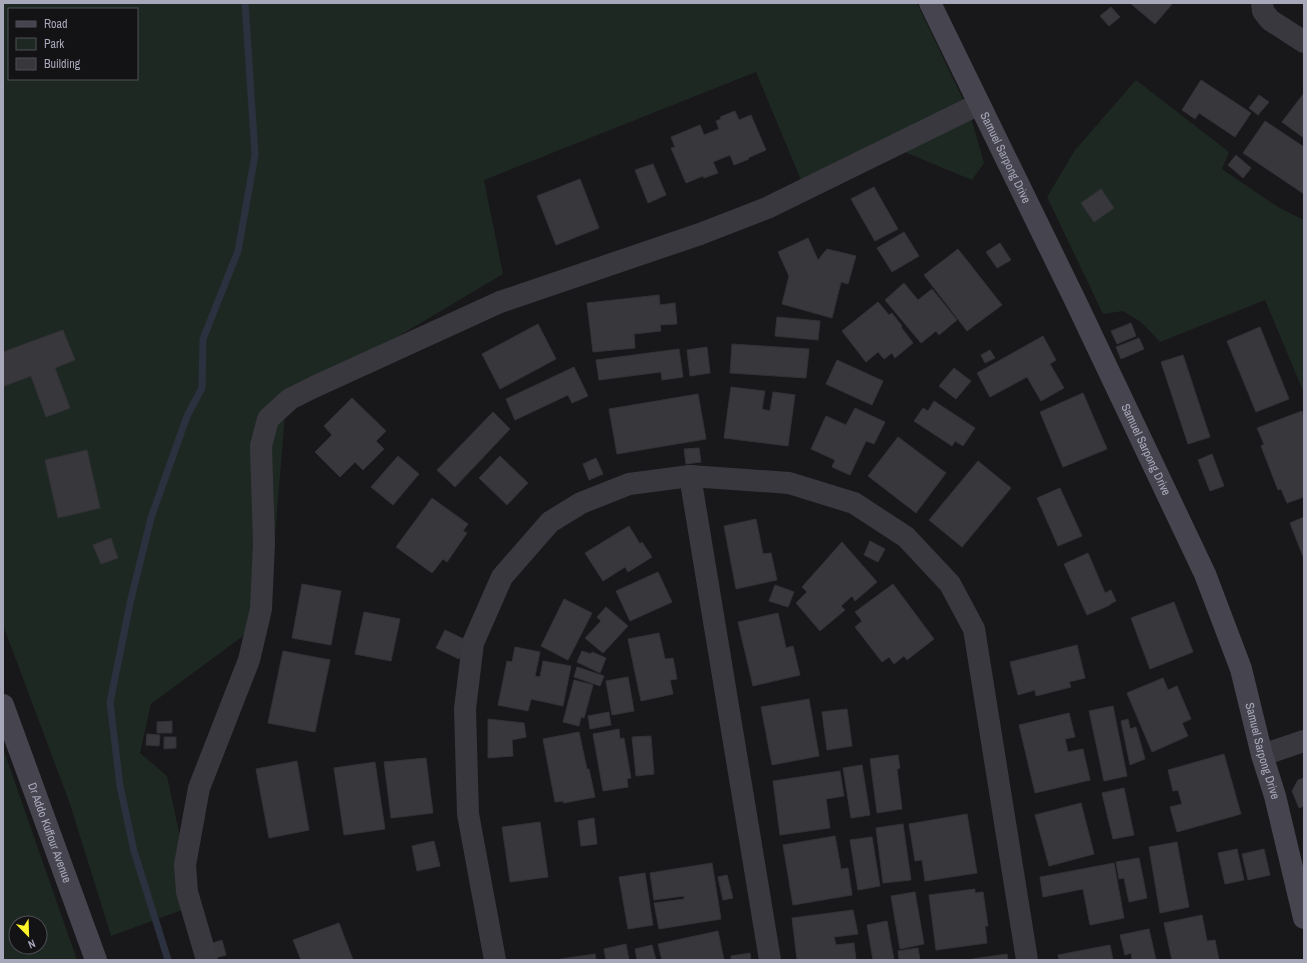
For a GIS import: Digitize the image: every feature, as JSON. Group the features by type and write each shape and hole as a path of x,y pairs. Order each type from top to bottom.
{"street":[{"name":"Samuel Sarpong Drive","path":"930,3 1075,300 1205,574 1241,669 1262,755 1275,796 1304,918"},
{"path":"1262,3 1263,11 1270,20 1304,42"},
{"path":"208,960 187,892 185,865 199,788 249,660 261,609 264,544 261,446 268,419 290,399 500,302 700,234 767,208 979,104"},
{"path":"495,960 468,814 466,709 473,643 502,577 550,522 581,503 629,484 690,476 789,483 854,504 906,537 950,584 974,629 1027,960"},
{"path":"690,476 770,960"},
{"name":"Dr Addo Kuffour Avenue","path":"3,705 96,960"},
{"path":"1262,755 1304,740"}],"green space":[{"path":"3,3 917,3 970,114 984,163 972,180 902,151 806,192 756,72 484,180 503,274 286,403 273,559 243,636 151,704 140,753 167,776 193,906 111,936 70,804 3,625"},
{"path":"1136,80 1229,152 1222,169 1278,207 1304,220 1304,393 1265,300 1160,342 1141,322 1123,311 1103,314 1047,197 1075,150"},
{"path":"4,751 77,960 3,960 3,752"}],"building":[{"path":"1130,3 1173,3 1155,24"},
{"path":"1111,7 1120,17 1109,26 1100,16"},
{"path":"1201,80 1251,113 1235,137 1199,113 1195,119 1182,110"},
{"path":"1304,93 1304,138 1282,122"},
{"path":"1259,95 1269,102 1258,115 1249,108"},
{"path":"735,111 739,120 751,115 766,150 734,165 730,155 713,162 718,173 704,178 703,176 686,183 671,148 675,147 671,137 700,125 704,135 719,129 716,121 721,119 720,117"},
{"path":"1265,121 1304,147 1304,194 1243,153"},
{"path":"1236,155 1251,168 1243,178 1228,165"},
{"path":"653,164 666,195 648,203 635,170"},
{"path":"580,179 599,228 556,245 537,196"},
{"path":"874,187 898,229 875,241 851,199"},
{"path":"1101,189 1114,208 1094,222 1081,203"},
{"path":"904,232 919,256 892,272 877,248"},
{"path":"808,238 818,260 827,249 856,256 848,284 841,282 832,318 782,304 789,276 778,252"},
{"path":"1000,243 1011,260 997,268 986,252"},
{"path":"958,249 1002,305 967,331 924,275"},
{"path":"904,283 918,300 932,289 957,320 939,335 936,331 921,343 885,300"},
{"path":"659,295 660,305 675,303 677,324 660,325 661,331 634,334 635,348 593,352 587,303"},
{"path":"878,302 889,315 892,313 913,343 895,358 892,353 884,359 878,352 866,362 842,331"},
{"path":"777,317 820,321 818,340 775,336"},
{"path":"1131,323 1136,336 1117,344 1111,331"},
{"path":"538,324 556,359 500,389 482,354"},
{"path":"1260,327 1289,399 1256,412 1227,341"},
{"path":"63,330 75,360 55,368 70,408 46,417 31,376 4,386 3,352"},
{"path":"1043,336 1056,360 1050,364 1064,388 1041,401 1027,377 990,397 977,373"},
{"path":"1139,338 1144,349 1121,359 1116,347"},
{"path":"732,344 809,349 806,378 730,373"},
{"path":"707,347 710,373 690,376 687,350"},
{"path":"679,349 683,377 662,380 661,372 599,380 596,360"},
{"path":"990,350 995,358 985,363 981,355"},
{"path":"1183,355 1210,437 1188,444 1161,362"},
{"path":"837,360 883,381 872,405 826,384"},
{"path":"574,367 588,396 572,403 568,395 515,420 506,399"},
{"path":"954,368 971,381 956,399 939,386"},
{"path":"731,387 765,391 762,409 770,411 773,392 795,395 788,446 724,438"},
{"path":"1083,393 1107,449 1063,467 1040,412"},
{"path":"698,394 706,439 617,454 609,409"},
{"path":"352,398 386,431 376,441 384,449 363,470 355,462 340,477 315,452 332,435 324,426"},
{"path":"934,401 975,428 963,446 955,441 952,446 914,421 923,408 928,411"},
{"path":"855,408 885,422 874,444 866,441 850,475 832,467 835,460 811,449 826,416 846,425"},
{"path":"1302,411 1304,417 1304,497 1287,503 1281,489 1278,490 1261,446 1264,444 1257,428"},
{"path":"493,412 510,429 455,487 437,470"},
{"path":"898,437 946,473 916,513 868,476"},
{"path":"699,448 701,462 686,464 684,449"},
{"path":"87,450 100,508 58,518 45,460"},
{"path":"1212,454 1224,486 1210,491 1198,460"},
{"path":"398,456 419,474 393,505 371,487"},
{"path":"500,456 528,483 507,505 479,478"},
{"path":"596,458 603,474 589,480 583,464"},
{"path":"978,461 1011,488 962,547 929,520"},
{"path":"1060,488 1082,536 1058,546 1037,498"},
{"path":"432,498 468,524 463,531 467,533 447,562 443,559 432,573 396,547"},
{"path":"1304,517 1304,559 1290,523"},
{"path":"756,519 763,554 771,553 777,580 736,589 724,526"},
{"path":"629,526 640,544 642,542 652,557 628,572 625,567 603,581 585,553"},
{"path":"111,538 118,558 101,564 93,545"},
{"path":"870,541 885,549 878,562 864,555"},
{"path":"842,542 877,582 855,601 852,596 841,606 845,610 820,631 796,603 807,592 802,587"},
{"path":"1088,553 1105,593 1111,590 1116,601 1087,615 1064,564"},
{"path":"658,572 672,602 630,621 616,591"},
{"path":"302,584 341,591 331,645 292,638"},
{"path":"893,584 934,639 907,660 904,656 894,664 889,657 882,662 855,627 862,621 855,612"},
{"path":"775,585 794,592 788,607 769,601"},
{"path":"564,599 592,613 568,660 541,646"},
{"path":"1174,602 1193,652 1150,669 1131,618"},
{"path":"606,607 628,626 603,653 585,638 601,621 597,617"},
{"path":"364,612 400,619 391,661 355,654"},
{"path":"778,613 786,648 793,646 800,675 753,686 738,622"},
{"path":"445,630 468,641 459,659 436,648"},
{"path":"659,633 665,659 673,658 677,679 670,680 673,694 641,701 628,639"},
{"path":"1077,645 1085,678 1069,682 1071,687 1036,696 1035,690 1018,695 1010,662"},
{"path":"515,647 540,652 535,676 540,677 543,661 571,666 563,706 531,699 528,711 498,705 507,661 512,662"},
{"path":"283,651 330,660 315,732 268,723"},
{"path":"582,651 591,654 592,652 606,658 600,673 577,662"},
{"path":"577,667 604,676 600,686 574,677"},
{"path":"628,677 634,711 612,715 606,681"},
{"path":"1163,678 1168,690 1177,686 1191,719 1182,723 1188,736 1152,752 1127,693"},
{"path":"574,680 593,685 584,718 581,717 579,726 563,722"},
{"path":"809,699 819,756 772,765 761,707"},
{"path":"1113,706 1127,776 1104,781 1089,711"},
{"path":"847,709 852,746 827,750 822,712"},
{"path":"609,712 611,725 590,729 588,716"},
{"path":"1069,713 1075,737 1065,739 1068,752 1083,749 1090,780 1035,793 1019,725"},
{"path":"488,719 524,723 526,737 512,740 513,756 488,758"},
{"path":"1128,719 1130,729 1136,727 1145,759 1130,765 1121,721"},
{"path":"172,721 172,733 157,733 157,722"},
{"path":"619,729 620,739 624,738 631,778 627,779 628,787 603,791 593,734"},
{"path":"579,732 595,797 564,803 563,801 555,802 543,739"},
{"path":"147,734 160,735 159,746 146,745"},
{"path":"651,736 654,774 636,776 632,737"},
{"path":"164,737 176,737 176,748 164,749"},
{"path":"1224,754 1241,814 1177,832 1170,807 1182,804 1178,790 1173,791 1168,770"},
{"path":"898,755 900,768 897,769 902,809 877,813 870,759"},
{"path":"426,758 433,813 391,818 384,762"},
{"path":"297,761 309,830 269,838 256,769"},
{"path":"375,762 385,829 344,835 334,768"},
{"path":"862,765 870,815 851,818 843,768"},
{"path":"840,771 844,796 826,799 830,828 780,835 773,781"},
{"path":"1304,778 1304,806 1299,808 1292,791 1298,780"},
{"path":"1124,788 1134,835 1113,839 1102,793"},
{"path":"1081,803 1094,854 1049,866 1035,815"},
{"path":"967,814 977,873 925,881 922,860 915,861 909,824"},
{"path":"594,818 597,844 581,846 578,821"},
{"path":"540,822 548,877 510,882 502,827"},
{"path":"903,824 911,880 883,883 876,828"},
{"path":"835,836 841,869 848,868 852,895 793,905 783,845"},
{"path":"872,837 880,886 858,890 850,840"},
{"path":"434,841 440,866 417,871 412,846"},
{"path":"1177,842 1189,907 1160,913 1149,847"},
{"path":"1237,849 1244,880 1225,884 1218,853"},
{"path":"1264,849 1270,875 1248,880 1242,854"},
{"path":"1139,858 1147,898 1129,902 1124,878 1119,879 1116,862"},
{"path":"712,863 721,919 659,929 654,903 684,899 684,896 654,900 650,873"},
{"path":"1114,863 1124,918 1090,925 1083,889 1043,897 1040,877"},
{"path":"645,873 653,925 628,929 619,877"},
{"path":"727,875 733,898 723,900 718,877"},
{"path":"975,889 975,893 983,892 988,926 985,926 987,943 936,950 929,895"},
{"path":"915,892 924,944 900,949 891,896"},
{"path":"853,910 858,934 834,937 836,945 854,943 856,960 797,960 792,918"},
{"path":"1202,915 1207,941 1215,940 1219,960 1172,960 1164,923"},
{"path":"887,921 894,960 873,960 867,925"},
{"path":"339,923 353,960 301,960 293,940"},
{"path":"1149,929 1156,960 1132,960 1131,953 1125,955 1120,935"},
{"path":"718,931 724,960 662,960 658,944"},
{"path":"222,940 226,955 211,959 207,945"},
{"path":"626,944 629,960 606,960 604,949"},
{"path":"652,945 656,960 637,960 635,949"},
{"path":"1110,945 1113,960 1059,960 1058,955"},
{"path":"918,948 920,960 899,960 898,951"},
{"path":"750,953 751,960 731,960 731,956"},
{"path":"595,954 596,960 554,960"},
{"path":"1007,954 1008,960 972,959"}],"waterway":[{"path":"168,960 134,851 120,786 110,702 131,599 151,518 187,416 202,388 203,339 238,251 255,155 245,3"}]}
